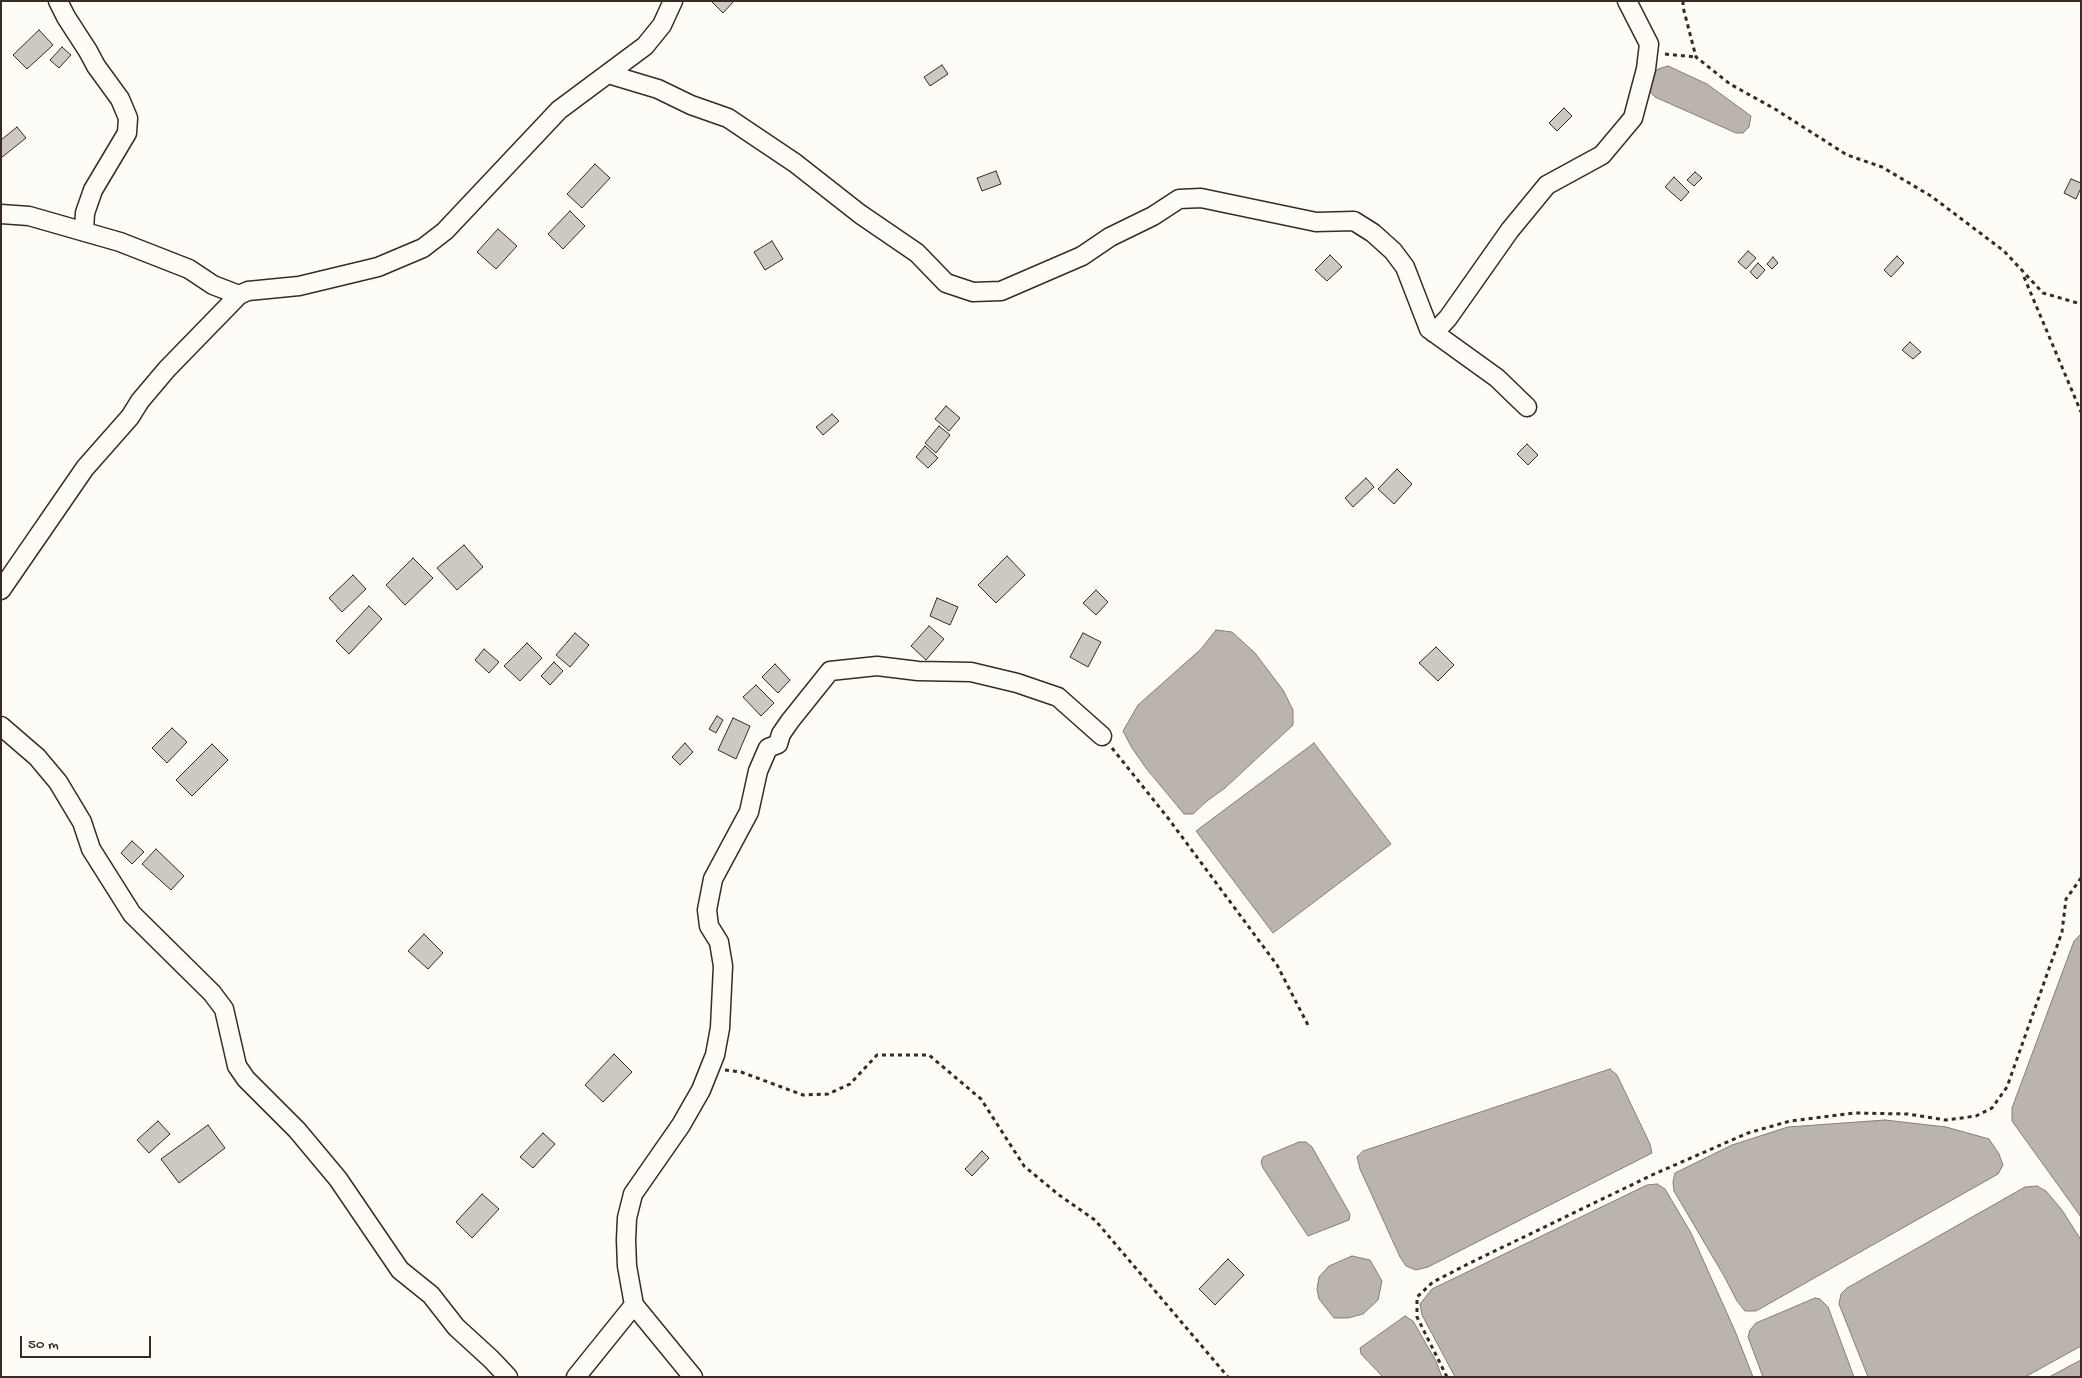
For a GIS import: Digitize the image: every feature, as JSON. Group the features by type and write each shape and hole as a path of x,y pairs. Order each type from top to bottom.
{"street":[{"path":"58,1 96,66 120,99 128,118 127,132 93,190 85,213 84,231"},
{"path":"1,590 85,468 130,417 140,401 167,369 239,295 248,291 299,286 378,267 423,248 445,231 559,110 645,46 662,24 673,1"},
{"path":"1434,333 1448,318 1510,230 1547,185 1602,155 1633,118 1646,69 1649,44 1627,1"},
{"path":"608,74 658,89 690,106 728,118 795,163 860,214 917,253 946,283 973,292 1001,291 1082,256 1110,237 1153,216 1179,199 1201,198 1316,222 1354,221 1373,233 1393,251 1405,267 1429,329 1497,378 1527,406"},
{"path":"1,214 29,216 84,231 189,269 213,285 239,295"},
{"path":"693,1377 634,1305 627,1266 627,1218 633,1194 681,1125 701,1090 710,1068 720,1028 723,966 719,942 709,926 707,910 713,879 749,812 758,771 768,748 778,744 781,734 790,721 830,671 876,666 918,672 971,672 1017,683 1058,697 1102,736"},
{"path":"1,726 37,757 58,782 82,822 91,849 132,914 212,993 224,1008 237,1066 246,1079 298,1130 338,1179 400,1270 431,1295 456,1327 491,1358 508,1377"},
{"path":"576,1377 634,1305"}],"path":[{"path":"1683,1 1696,57"},
{"path":"1649,44 1661,53 1696,57 1730,84 1776,109 1847,155 1882,167 1931,196 2004,252 2043,293 2081,304"},
{"path":"2023,274 2081,412"},
{"path":"1102,736 1168,818 1277,966 1308,1027"},
{"path":"1447,1377 1417,1317 1417,1298 1433,1282 1470,1263 1652,1175 1748,1133 1790,1121 1854,1113 1908,1114 1946,1120 1976,1116 1992,1108 2007,1087 2062,932 2066,899 2081,878"},
{"path":"710,1068 741,1072 803,1095 828,1094 850,1084 877,1055 928,1055 981,1099 1024,1166 1059,1195 1094,1220 1228,1377"}],"shaded area":[{"path":"1668,66 1707,84 1751,116 1749,127 1743,133 1736,133 1655,97 1648,90 1649,79 1658,69"},
{"path":"1216,630 1232,632 1255,653 1283,690 1293,710 1293,725 1225,788 1193,814 1184,814 1146,768 1123,731 1138,705 1201,649"},
{"path":"1314,743 1391,844 1273,933 1196,831"},
{"path":"2081,934 2081,1217 2012,1121 2012,1108 2074,941"},
{"path":"1610,1069 1617,1075 1650,1144 1652,1153 1428,1267 1416,1270 1406,1266 1400,1257 1360,1169 1357,1157 1363,1151"},
{"path":"1885,1120 1946,1127 1989,1139 1999,1154 2003,1165 1998,1174 1756,1311 1745,1311 1737,1301 1674,1191 1675,1173 1732,1145 1788,1127"},
{"path":"1299,1142 1306,1142 1312,1147 1350,1214 1349,1220 1308,1236 1263,1168 1261,1162 1263,1157"},
{"path":"1657,1184 1665,1189 1691,1233 1735,1331 1753,1377 1455,1377 1422,1315 1420,1304 1432,1289 1647,1185"},
{"path":"2037,1186 2046,1191 2062,1210 2081,1240 2081,1346 2025,1377 1868,1377 1839,1304 1841,1294 1847,1288 2025,1187"},
{"path":"1352,1256 1370,1260 1382,1281 1378,1300 1363,1314 1348,1318 1334,1318 1319,1299 1317,1289 1319,1277 1329,1266"},
{"path":"1815,1298 1820,1299 1828,1307 1854,1377 1763,1377 1748,1337 1750,1330 1756,1323"},
{"path":"1405,1316 1413,1321 1436,1361 1442,1377 1383,1377 1361,1354 1360,1348"},
{"path":"2081,1360 2081,1377 2049,1377"}],"building":[{"path":"713,1 734,1 723,13"},
{"path":"39,30 53,45 27,69 13,55"},
{"path":"62,47 71,55 59,68 50,60"},
{"path":"942,65 948,74 930,86 924,77"},
{"path":"1564,108 1572,116 1557,131 1549,123"},
{"path":"17,127 26,138 1,158 1,140"},
{"path":"595,164 610,178 582,208 567,194"},
{"path":"996,171 1001,184 982,191 977,178"},
{"path":"1695,172 1702,178 1694,186 1687,180"},
{"path":"1674,177 1689,192 1681,201 1665,187"},
{"path":"2071,179 2081,183 2076,199 2064,193"},
{"path":"570,211 585,226 563,249 548,234"},
{"path":"498,229 517,246 496,269 477,252"},
{"path":"772,241 783,259 765,270 754,252"},
{"path":"1748,251 1756,258 1746,269 1738,262"},
{"path":"1330,255 1342,267 1327,281 1315,270"},
{"path":"1897,256 1904,263 1891,277 1884,270"},
{"path":"1773,257 1778,263 1772,269 1767,264"},
{"path":"1758,263 1765,270 1757,279 1750,272"},
{"path":"1910,342 1921,352 1913,359 1902,350"},
{"path":"946,406 960,418 949,431 935,419"},
{"path":"832,414 839,421 823,435 816,427"},
{"path":"939,426 950,435 936,453 925,443"},
{"path":"1527,444 1538,455 1528,465 1517,454"},
{"path":"925,446 938,458 928,468 916,457"},
{"path":"1397,469 1412,484 1394,504 1378,489"},
{"path":"1366,478 1374,487 1353,507 1345,498"},
{"path":"464,545 483,567 457,590 437,568"},
{"path":"1007,556 1025,575 996,603 978,585"},
{"path":"413,558 433,578 405,605 386,585"},
{"path":"353,575 366,589 342,612 329,598"},
{"path":"1096,590 1108,602 1096,615 1083,603"},
{"path":"937,598 958,607 950,625 930,616"},
{"path":"369,606 382,619 349,654 336,641"},
{"path":"929,626 944,639 926,660 911,646"},
{"path":"575,633 589,645 570,667 556,655"},
{"path":"1083,633 1101,642 1088,667 1070,657"},
{"path":"527,643 542,658 520,681 504,666"},
{"path":"1436,647 1454,665 1438,681 1419,663"},
{"path":"484,649 499,662 489,673 475,660"},
{"path":"554,662 563,671 550,685 541,676"},
{"path":"775,664 790,680 778,693 762,677"},
{"path":"756,685 774,703 761,716 743,697"},
{"path":"717,716 723,720 716,733 709,729"},
{"path":"733,718 750,726 736,759 718,750"},
{"path":"172,728 187,742 167,763 152,748"},
{"path":"685,743 693,752 680,765 672,757"},
{"path":"212,744 228,760 192,796 176,780"},
{"path":"132,841 144,852 132,864 121,853"},
{"path":"156,849 184,876 171,890 142,864"},
{"path":"424,934 443,953 428,969 408,951"},
{"path":"614,1054 632,1072 603,1102 585,1085"},
{"path":"158,1121 170,1134 149,1153 137,1140"},
{"path":"208,1125 225,1148 179,1183 161,1159"},
{"path":"543,1133 555,1144 533,1168 520,1157"},
{"path":"982,1151 989,1158 972,1176 965,1169"},
{"path":"482,1194 499,1209 472,1238 456,1222"},
{"path":"1228,1259 1244,1275 1215,1305 1199,1289"}]}
